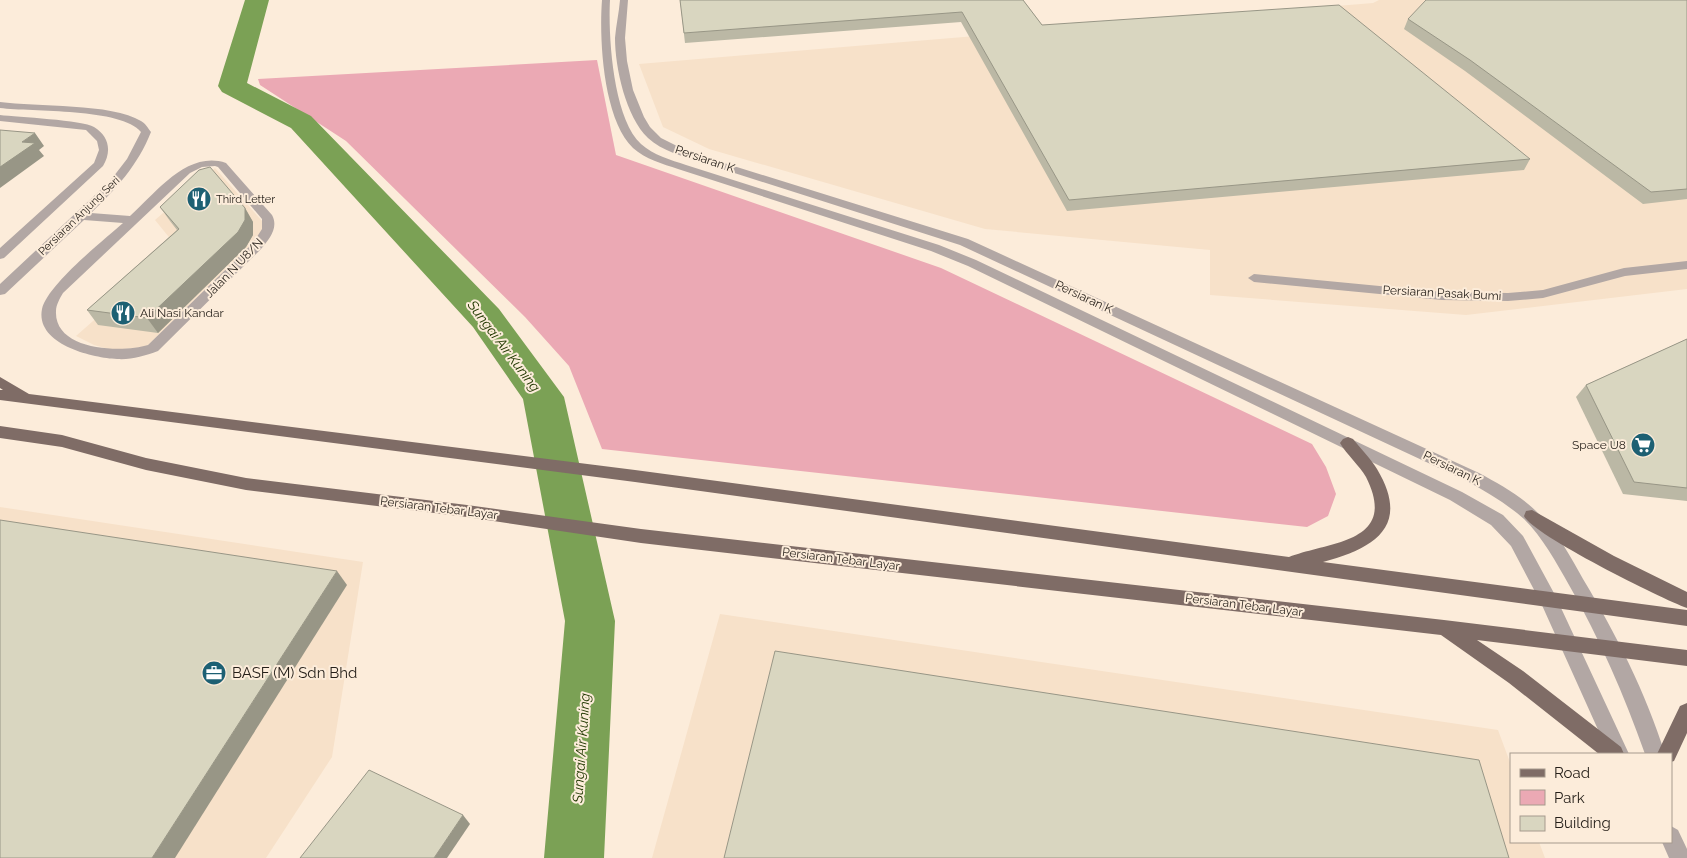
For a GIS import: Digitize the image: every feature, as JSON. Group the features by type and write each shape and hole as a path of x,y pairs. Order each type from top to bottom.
{"main road":[{"path":"0,382 30,398"},
{"path":"0,395 635,476 1687,618"},
{"name":"Persiaran Tebar Layar","path":"0,432 62,441 197,475 246,484 642,536 1444,628 1687,658"},
{"path":"1288,564 1346,549 1372,534 1382,519 1382,496 1371,472 1348,443"},
{"path":"1532,516 1573,542 1644,582 1687,600"},
{"path":"1444,628 1516,677 1613,753"},
{"path":"1667,753 1687,712"}],"street":[{"name":"Persiaran K","path":"606,0 605,40 614,92 627,136 636,146 648,154 682,167 935,248 965,260 1348,443 1456,496 1497,520 1517,541 1549,600 1567,644 1619,753"},
{"name":"Persiaran K","path":"624,0 620,39 624,74 643,125 651,136 663,144 704,160 964,242 1473,477 1515,502 1532,516 1555,546 1590,606 1640,709 1655,753"},
{"name":"Persiaran Anjung Seri","path":"0,105 110,114 128,118 140,124 146,132 141,146 130,164 110,189 0,291"},
{"name":"Persiaran Anjung Seri","path":"0,118 57,122 89,128 102,140 104,150 99,164 0,255"},
{"name":"Jalan N U8/N","path":"210,163 222,166 268,218 270,223 269,230 257,246 153,348 144,353 130,356 110,355 88,351 69,343 55,332 49,318 48,306 58,291 134,220 186,171 200,164 210,163"},
{"path":"81,216 134,220"},
{"name":"Persiaran Pasak Bumi","path":"1254,278 1442,296 1508,297 1543,294 1624,272 1687,266"},
{"path":"1672,839 1680,858"}],"shaded area":[{"path":"1379,0 1687,0 1687,289 1466,315 1210,295 1210,250 985,229 709,149 663,127 639,64 1373,3"},
{"path":"215,168 263,222 262,231 251,245 146,347 112,350 94,345 76,336 177,247 155,220"},
{"path":"0,507 363,562 332,757 266,858 0,858"},
{"path":"720,614 1498,730 1510,762 1510,843 1539,843 1545,858 652,858"}],"green space":[{"path":"597,60 616,155 941,268 1312,444 1326,467 1336,494 1328,516 1307,527 602,449 569,366 525,317 346,141 260,85 258,79"}],"building":[{"path":"680,0 1023,0 1042,25 1339,5 1530,159 1069,200 962,12 684,33"},
{"path":"1426,0 1687,0 1687,189 1651,192 1470,60 1408,19"},
{"path":"0,130 35,133 22,142 35,143 0,167"},
{"path":"210,167 245,208 245,220 238,232 147,318 87,310 179,229 160,207 199,170"},
{"name":"Space U8","path":"1687,339 1687,488 1634,482 1586,385"},
{"path":"0,520 337,571 152,858 0,858"},
{"path":"775,651 1479,760 1509,858 724,858"},
{"path":"369,770 463,815 434,858 300,858"}],"waterway":[{"name":"Sungai Air Kuning","path":"257,0 232,86 301,122 486,318 543,397 590,621 574,858"}],"place":[{"name":"Third Letter","path":"199,199"},
{"name":"Ali Nasi Kandar","path":"123,313"},
{"name":"Space U8","path":"1643,445"},
{"name":"BASF (M) Sdn Bhd","path":"214,673"}]}
